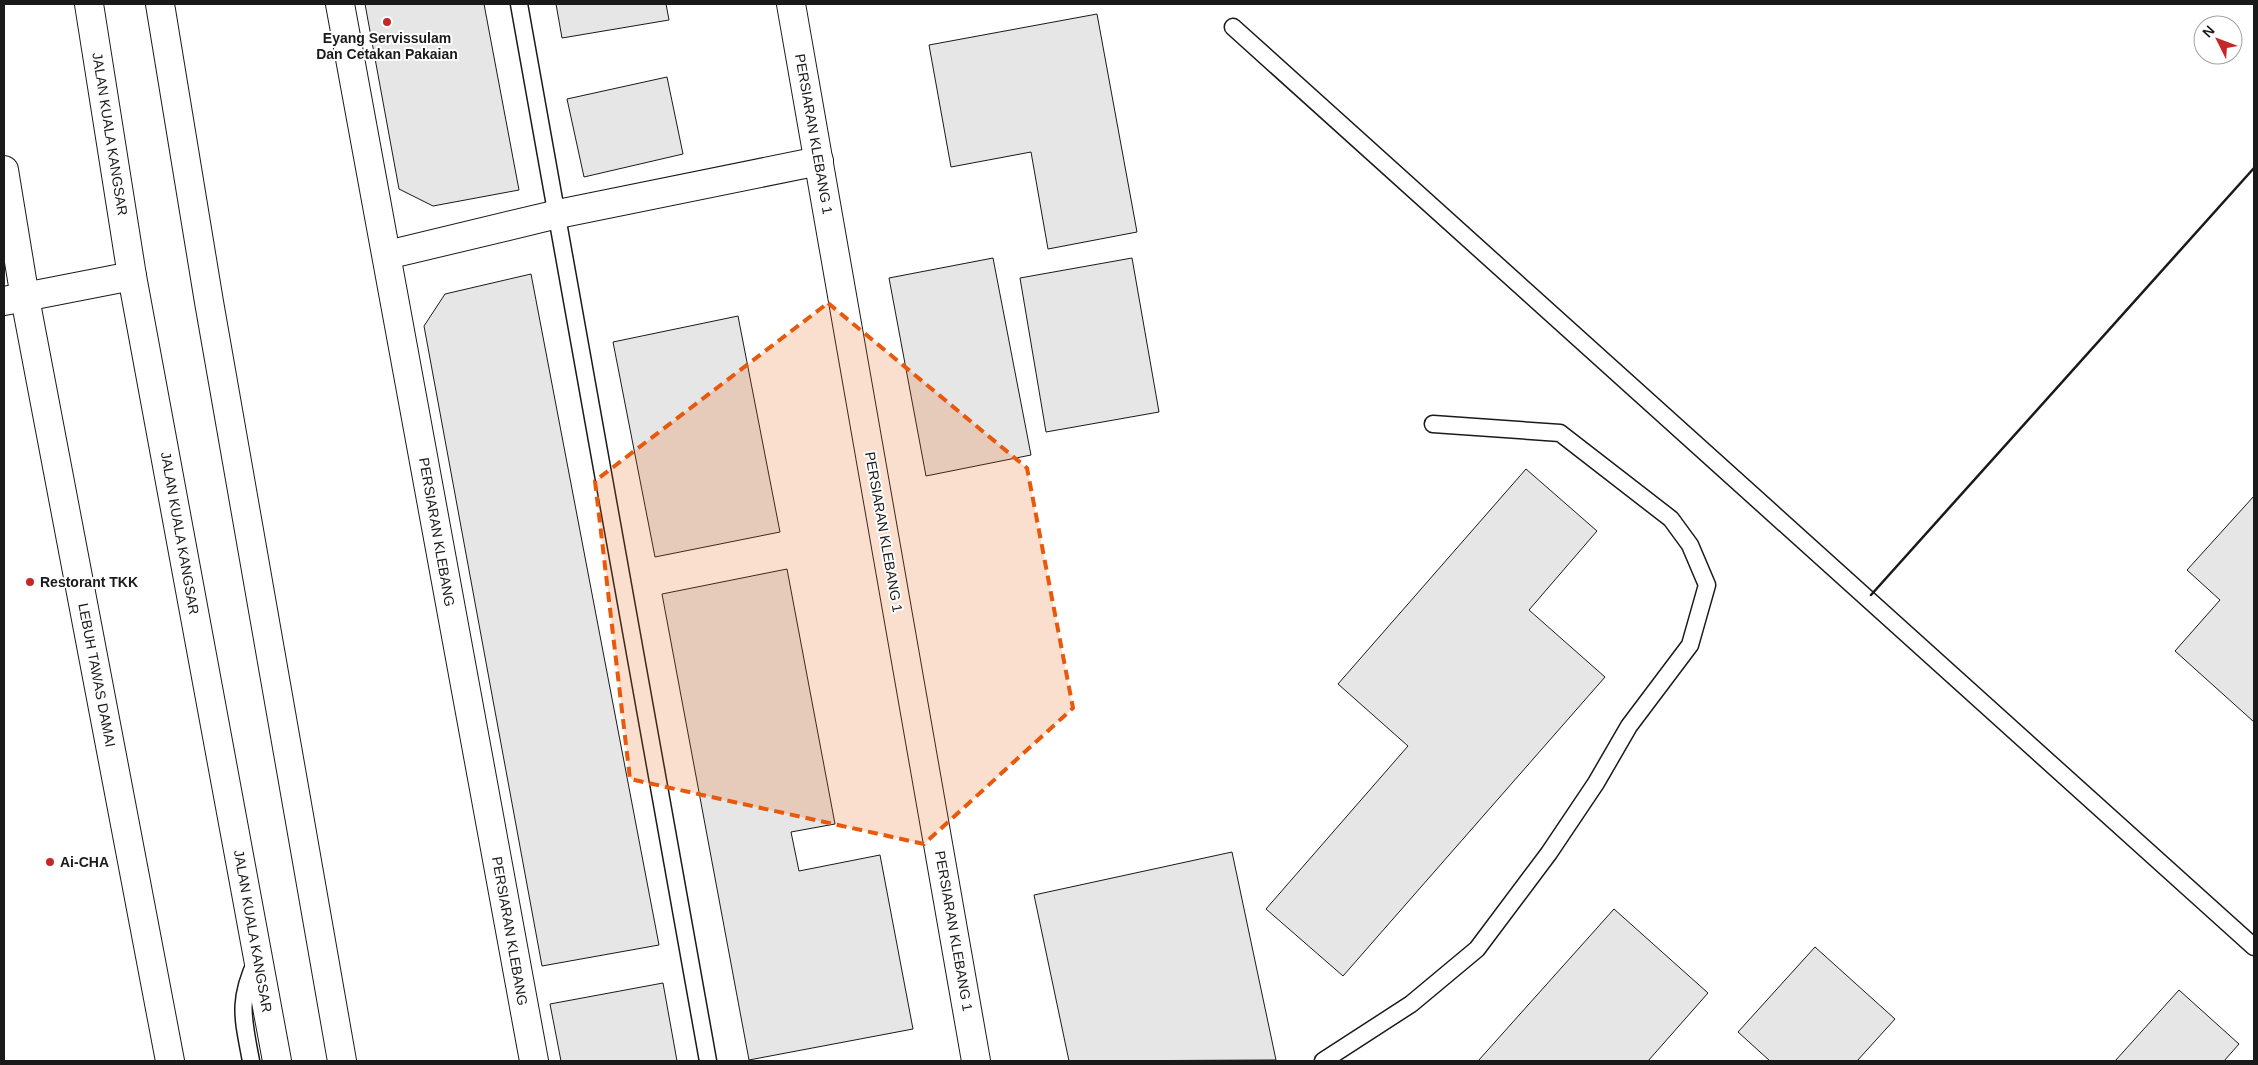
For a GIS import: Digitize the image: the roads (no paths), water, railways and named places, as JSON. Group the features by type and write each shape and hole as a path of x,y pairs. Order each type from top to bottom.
{"main road":[{"name":"JALAN KUALA KANGSAR","path":"90,4 132,276 277,1061"},
{"path":"160,4 209,302 342,1061"},
{"name":"PERSIARAN KLEBANG","path":"340,4 534,1061"},
{"name":"PERSIARAN KLEBANG 1","path":"791,4 976,1061"},
{"path":"387,255 558,214 819,162"},
{"name":"LEBUH TAWAS DAMAI","path":"4,170 14,300 170,1061"},
{"path":"14,300 132,276"}],"lane":[{"path":"519,4 708,1061"},
{"path":"1233,27 2254,947"},
{"path":"1323,1061 1412,1004 1477,949 1550,853 1596,783 1629,726 1690,645 1707,585 1690,545 1671,519 1560,433 1433,424"},
{"path":"251,1061 242,1015 246,984 258,957"}],"place":[{"name":"Eyang Servissulam Dan Cetakan Pakaian","path":"387,22"},
{"name":"Restorant TKK","path":"30,582"},
{"name":"Ai-CHA","path":"50,862"}]}
